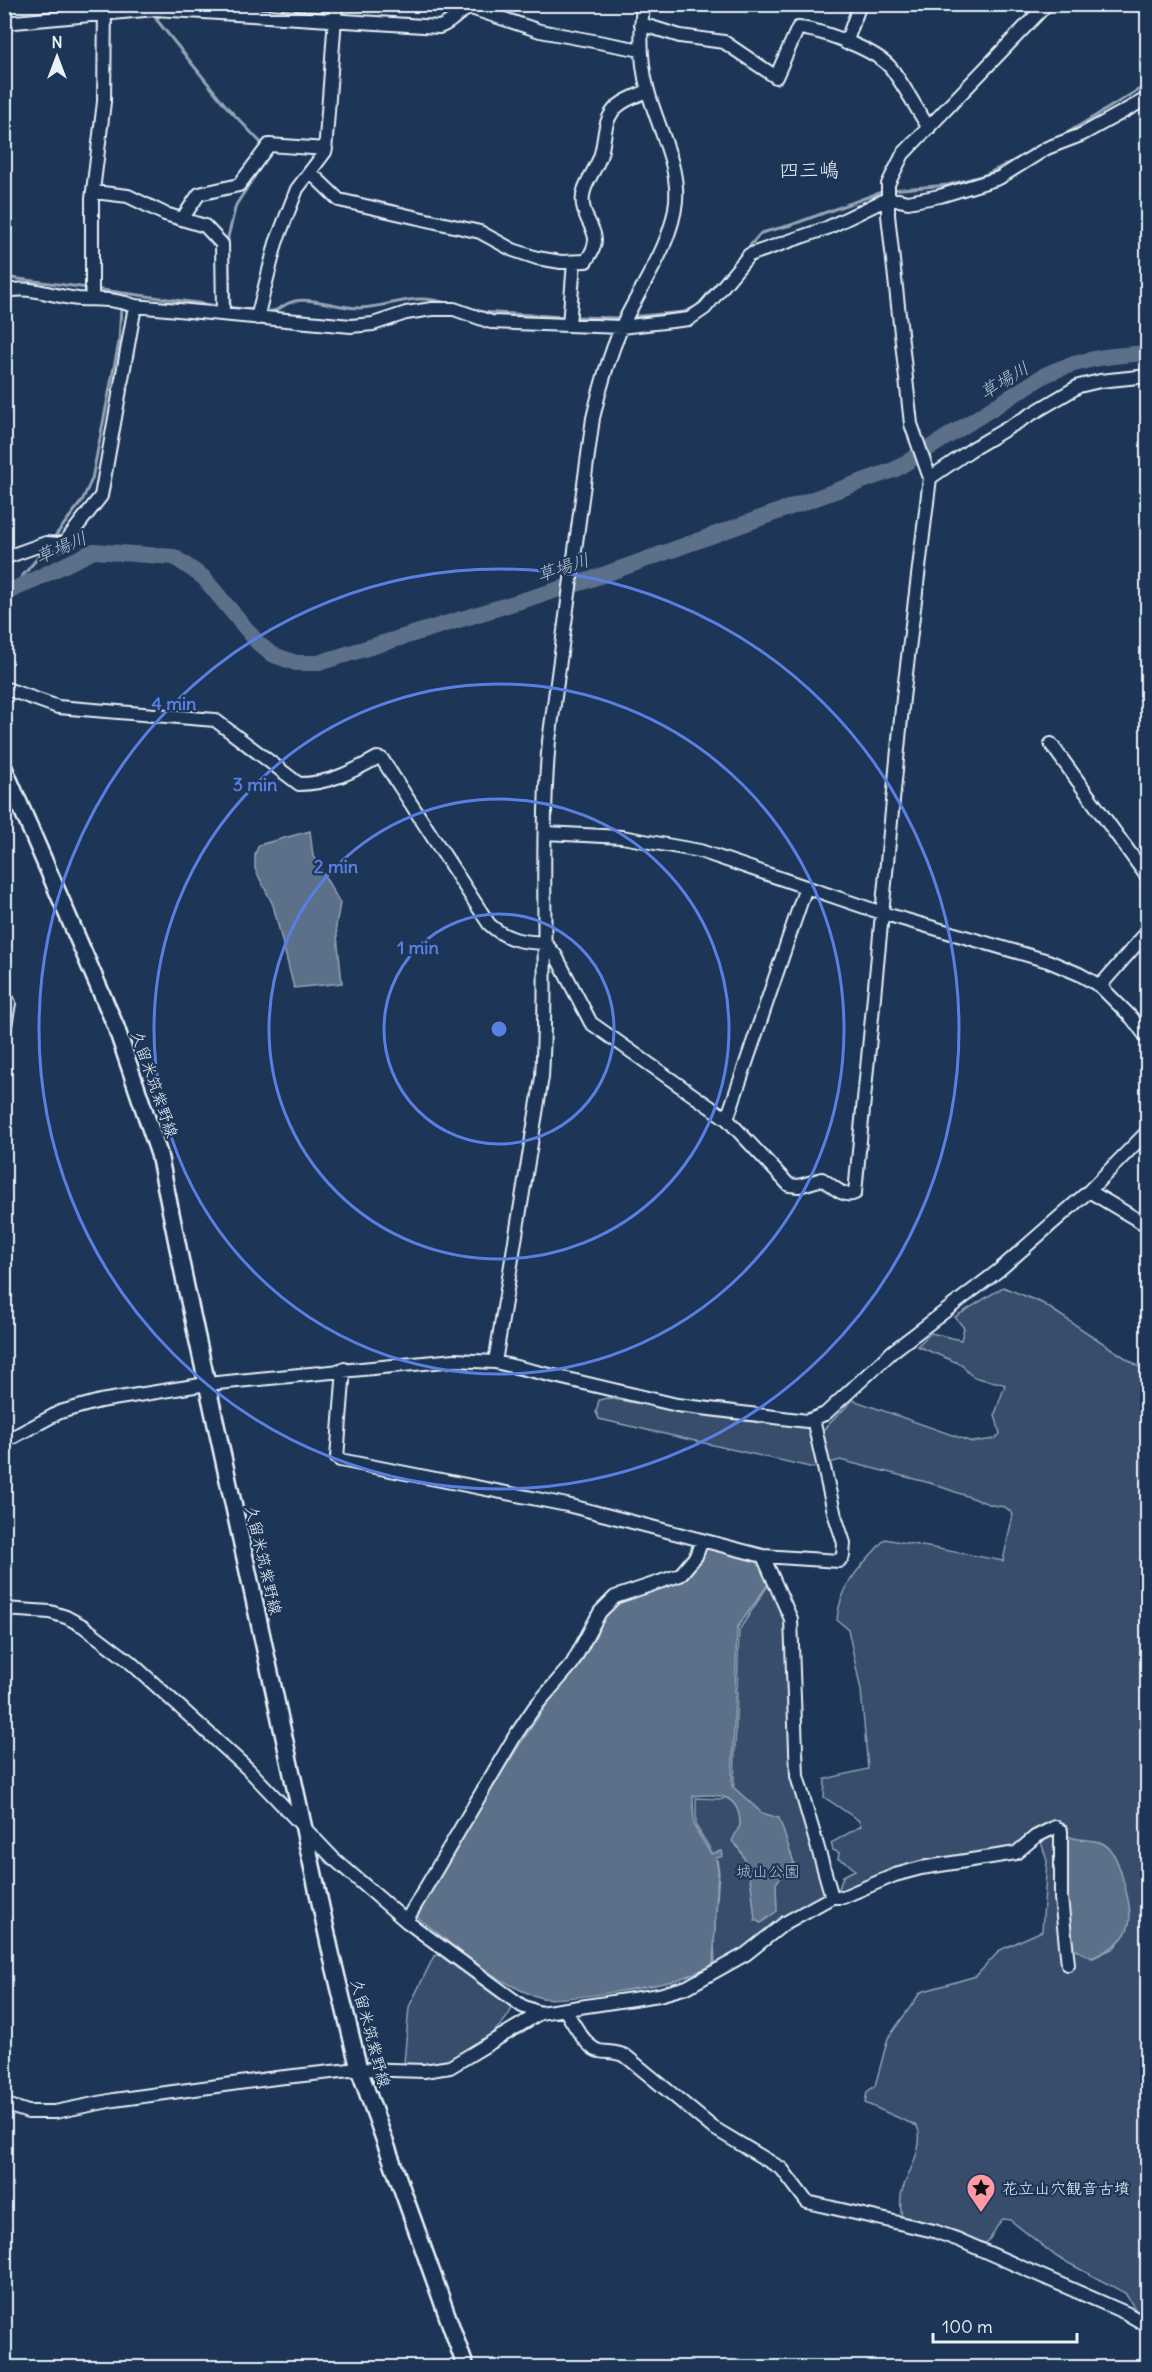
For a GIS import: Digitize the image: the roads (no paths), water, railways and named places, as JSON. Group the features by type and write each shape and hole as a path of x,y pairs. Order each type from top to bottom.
{"main road":[{"name":"久留米筑紫野線","path":"4,768 116,1027 143,1101 159,1154 207,1384 359,2069 466,2367"}],"street":[{"path":"257,318 276,243 297,189 326,149 336,4"},
{"path":"495,1362 542,1077 546,833 544,791 593,418 602,377 621,327 673,223 676,198 668,153 648,91 641,50 643,4"},
{"path":"846,43 860,4"},
{"path":"4,688 58,707 215,720 299,784 309,784 350,774 377,758 382,759 489,924 501,935 514,940 545,943 556,956 591,1023 727,1119 789,1185 799,1186 810,1180 822,1179 846,1196 855,1193 903,698 930,478 910,424 888,184 903,154 1047,4"},
{"path":"4,23 105,10 155,9 439,27 449,24 462,10 471,8 540,32 641,50"},
{"path":"92,298 94,192 105,102 105,10"},
{"path":"641,24 680,36 724,42 776,77 798,28 816,30 880,58 890,67 929,128"},
{"path":"310,172 339,201 480,232 513,250 537,258 586,261 595,242 595,229 583,205 583,190 600,156 606,122 618,106 648,91"},
{"path":"4,292 16,288 79,299 114,299 135,306 351,326 373,324 406,314 443,309 454,309 492,322 621,327 689,319 705,309 749,255 827,228 889,198 908,202 940,196 999,178 1047,148 1081,135 1148,98"},
{"path":"182,219 199,194 239,185 269,145 326,149"},
{"path":"94,192 128,196 165,214 205,226 222,244 223,314"},
{"path":"570,325 574,262"},
{"path":"4,558 46,543 59,544 66,541 101,496 135,306"},
{"path":"930,478 972,449 1079,386 1100,381 1148,376"},
{"path":"1052,744 1148,878"},
{"path":"546,833 622,837 700,851 882,913 1048,961 1100,986 1132,1018 1148,1040"},
{"path":"727,1119 806,887"},
{"path":"1100,986 1148,931"},
{"path":"4,993 9,1003 4,1032"},
{"path":"4,1442 44,1419 73,1407 100,1401 207,1384 438,1361 495,1362 677,1405 788,1419 813,1419 825,1414 893,1351 998,1271 1089,1191 1148,1131"},
{"path":"1089,1191 1148,1226"},
{"path":"344,1369 338,1458 340,1460 567,1505 763,1556 839,1561 843,1556 844,1543 835,1516 813,1419"},
{"path":"406,1921 515,1736 534,1708 572,1664 600,1612 615,1597 680,1575 696,1556 702,1540"},
{"path":"763,1556 791,1619 797,1776 832,1897"},
{"path":"4,1609 50,1612 83,1626 169,1695 248,1769 285,1810 303,1823 333,1858 406,1921 522,2006 540,2013"},
{"path":"4,2104 28,2112 55,2112 114,2100 359,2069 424,2071 450,2067 540,2013 674,1992 746,1954 785,1923 832,1897 843,1897 895,1875 921,1868 1016,1852 1035,1837 1055,1827 1061,1831 1061,1888 1068,1964"},
{"path":"566,2010 589,2045 597,2050 619,2052 627,2057 712,2127 782,2169 807,2202 934,2231 959,2240 1126,2313 1148,2326"}],"waterway":[{"path":"162,14 156,19 226,106 265,147"},
{"path":"1062,136 1148,84"},
{"path":"230,307 228,237 236,205 267,157"},
{"path":"890,190 948,185 985,175 1021,157"},
{"path":"629,317 684,312 697,306 761,233 791,225 884,191"},
{"path":"4,280 11,278 88,288"},
{"path":"95,289 219,306"},
{"path":"261,311 277,310 302,300 359,308 414,299 436,300 450,304"},
{"path":"52,540 82,501 92,479 119,342 121,307"},
{"path":"225,307 255,310"},
{"path":"480,312 566,317"},
{"path":"572,317 623,318"},
{"name":"草場川","path":"4,594 94,551 174,557 203,577 258,643 271,654 296,663 318,663 586,581 896,469 1058,369 1083,361 1148,353"},
{"path":"9,592 46,548"}],"place":[{"name":"花立山穴観音古墳","path":"981,2214"}],"district":[{"name":"四三嶋","path":"809,169"}],"park label":[{"name":"城山公園","path":"768,1871"}]}
